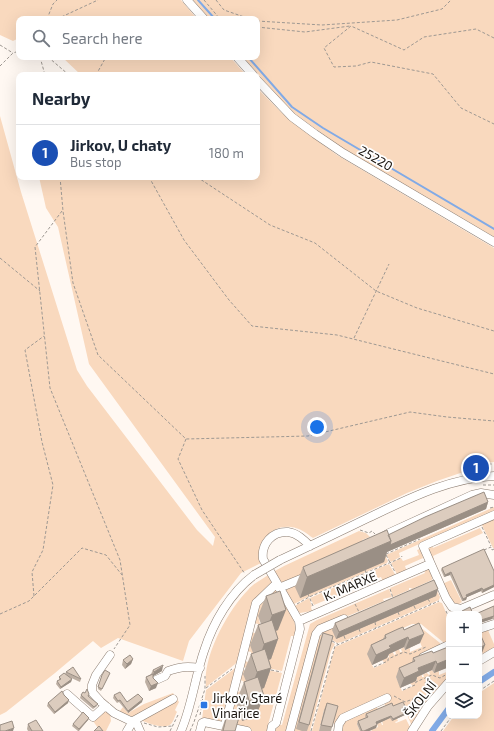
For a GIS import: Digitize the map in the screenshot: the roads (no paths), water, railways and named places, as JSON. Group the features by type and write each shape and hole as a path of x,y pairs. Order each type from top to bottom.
{"street":[{"path":"187,0 201,16"},
{"path":"240,60 250,72"},
{"name":"25220","path":"260,83 292,117 343,153 494,242"},
{"path":"181,731 186,719 210,633 221,614 240,588 251,577 280,560 428,490 462,480 494,476"},
{"path":"374,545 380,538 389,533 472,495 481,493 494,495"},
{"path":"494,515 423,546 450,605 455,609 461,609 494,595"},
{"path":"271,731 272,726 276,723 299,635 299,621 263,559 263,550 267,541 273,535 281,532 289,532 298,536 310,546"},
{"name":"K. MARXE","path":"299,621 430,564"},
{"path":"225,726 256,603 278,586 314,573"},
{"path":"427,584 437,579"},
{"path":"448,611 447,608 450,605"},
{"path":"290,731 316,634 320,630 359,613"},
{"path":"482,628 494,624"},
{"path":"418,659 446,646"},
{"path":"482,659 494,652"},
{"path":"110,655 96,675 92,685 92,692 114,713 135,721 140,731"},
{"path":"156,680 165,676 168,671 182,667 188,666 200,668"},
{"name":"ŠKOLNÍ","path":"412,731 434,699 448,683"},
{"path":"67,694 93,717 103,708 107,707"},
{"path":"338,731 339,724 343,718 386,698"},
{"path":"126,731 135,721 173,699"},
{"path":"200,731 202,723 204,722 247,731"}],"waterway":[{"path":"198,0 212,16"},
{"path":"251,60 292,107 323,128 494,229"},
{"path":"482,680 494,672"},
{"path":"432,731 446,712"}],"place":[{"name":"Jirkov, U chaty","path":"476,468"},
{"name":"Jirkov, Staré Vinařice","path":"204,705"}]}
